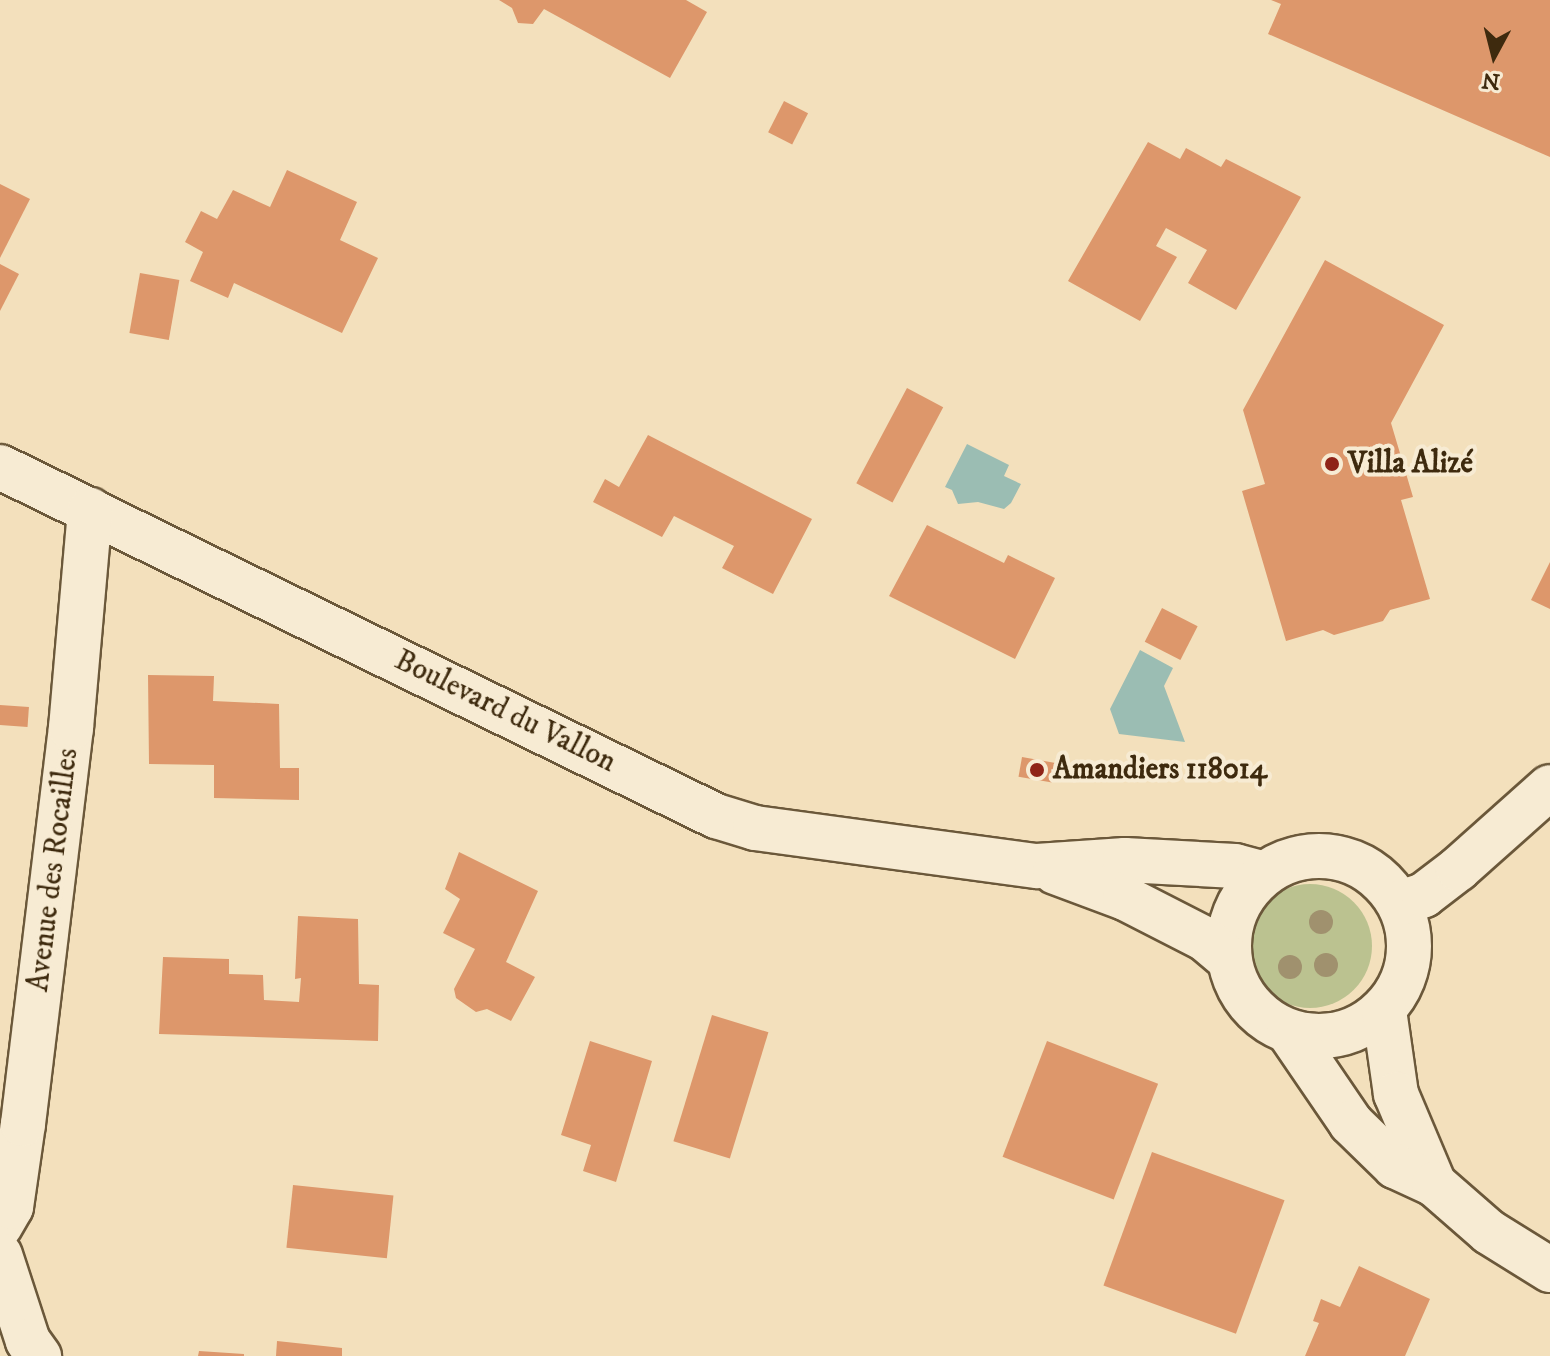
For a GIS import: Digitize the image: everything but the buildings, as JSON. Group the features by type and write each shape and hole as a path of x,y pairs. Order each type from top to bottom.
{"street":[{"name":"Boulevard du Vallon","path":"0,467 716,816 755,828 1037,866 1125,860 1235,866 1264,874"},
{"name":"Avenue des Rocailles","path":"0,1226 11,1207 23,1124 71,728 90,510"},
{"path":"1400,903 1424,895 1458,869 1550,787"},
{"path":"1323,855 1354,861 1381,879 1400,903 1409,930 1409,959 1401,986 1384,1010 1363,1025 1340,1034 1314,1037 1289,1032 1267,1021 1235,983 1229,959 1228,935 1235,911 1246,890 1264,874 1292,859 1323,855"},
{"name":"Boulevard du Vallon","path":"1037,866 1125,898 1205,939 1229,959"},
{"path":"1384,1010 1396,1094 1434,1184"},
{"path":"1289,1032 1351,1123 1395,1166 1434,1184 1489,1232 1550,1270"},
{"path":"0,1255 28,1341 39,1356"}],"green space":[{"path":"1310,884 1334,889 1354,902 1367,922 1372,946 1367,970 1354,990 1334,1003 1310,1008 1286,1003 1266,990 1253,970 1248,946 1253,922 1266,902 1286,889"}],"water":[{"path":"967,444 1009,465 1004,476 1021,484 1011,503 1004,509 978,502 958,504 952,490 945,487"},
{"path":"1140,650 1173,668 1164,686 1185,742 1119,734 1110,709"}],"place":[{"name":"Villa Alizé","path":"1332,464"},
{"name":"Amandiers 118014","path":"1037,770"}]}
